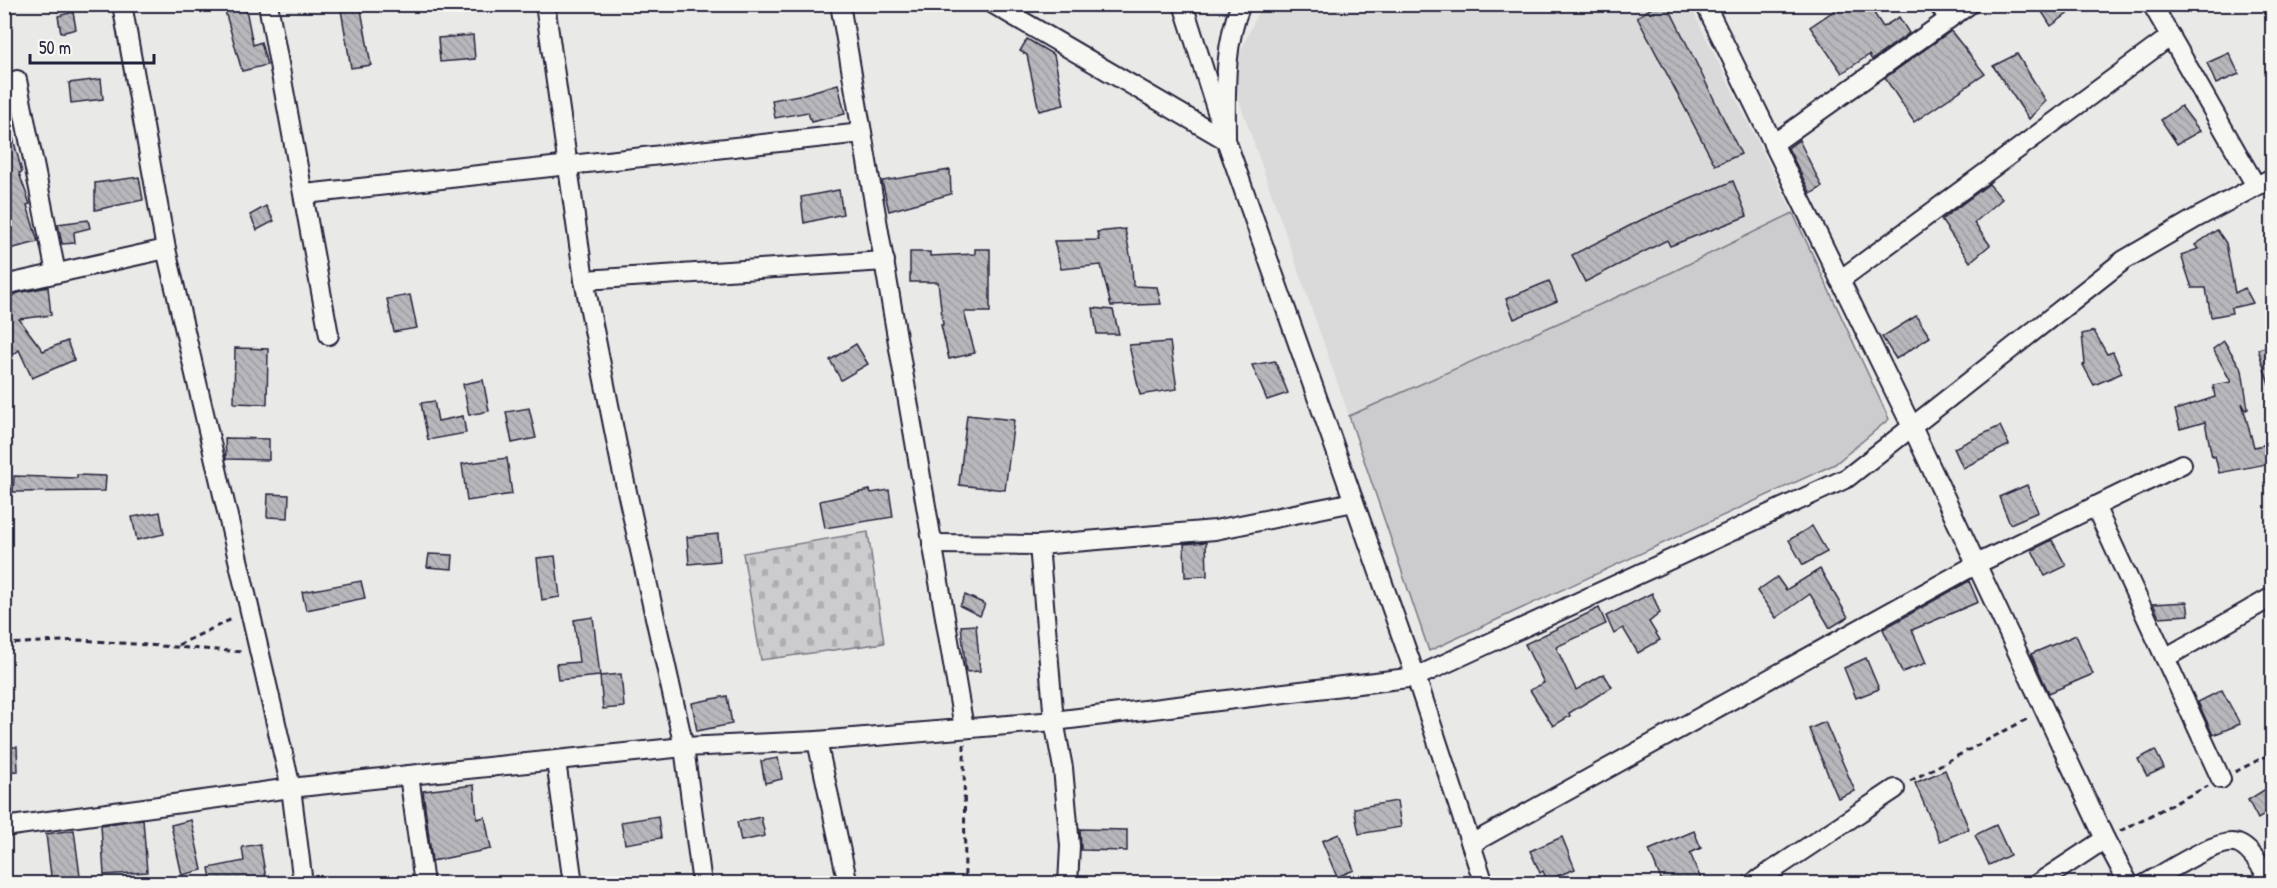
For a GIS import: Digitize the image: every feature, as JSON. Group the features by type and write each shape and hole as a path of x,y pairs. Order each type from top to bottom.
{"street":[{"path":"123,4 166,249 291,788 303,884"},
{"path":"267,4 329,335"},
{"path":"545,4 584,280 621,465 684,747 702,884"},
{"path":"840,4 964,728"},
{"path":"993,4 1226,140"},
{"path":"1183,4 1226,140 1416,677 1484,884"},
{"path":"1226,140 1226,76 1232,34 1241,4"},
{"path":"1773,144 1970,4"},
{"path":"4,826 291,788 409,775 684,747 817,741 1054,721 1416,677 1847,478 2124,260 2264,182 2152,4"},
{"path":"1706,5 1912,429 2105,839 2129,884"},
{"path":"1840,280 2171,36"},
{"path":"17,80 56,273"},
{"path":"304,194 862,133"},
{"path":"4,285 166,249"},
{"path":"584,280 885,261"},
{"path":"1471,844 1975,565 2182,464"},
{"path":"933,544 1039,545 1215,530 1354,502"},
{"path":"2095,506 2221,779"},
{"path":"1039,545 1054,721 1063,768 1070,846 1068,884"},
{"path":"2165,658 2272,597"},
{"path":"817,741 849,884"},
{"path":"556,761 573,884"},
{"path":"409,775 424,884"},
{"path":"1752,884 1895,789"},
{"path":"2037,884 2105,839"},
{"path":"2145,884 2215,846 2229,842 2240,844 2272,881"}],"lane":[{"path":"1934,4 1945,22"}],"path":[{"path":"176,645 250,611"},
{"path":"4,644 80,640 176,645 260,653"},
{"path":"1895,789 2044,710"},
{"path":"964,728 965,884"},
{"path":"2105,839 2272,753"}],"shaded area":[{"path":"1261,5 1690,5 1793,213 1664,276 1349,416 1235,89 1237,60"}],"green space":[{"path":"1793,213 1889,419 1835,464 1429,651 1349,416 1664,276"},
{"path":"868,532 884,643 761,660 743,553"}],"building":[{"path":"223,4 245,4 253,45 261,42 267,65 242,71"},
{"path":"340,4 360,4 371,65 351,68"},
{"path":"1658,4 1667,4 1741,154 1715,165 1637,17"},
{"path":"1844,4 1868,4 1883,27 1899,17 1909,33 1872,60 1869,55 1842,73 1810,27"},
{"path":"2037,4 2081,4 2051,26"},
{"path":"73,12 76,29 61,33 58,16"},
{"path":"1951,31 1985,74 1914,122 1885,78"},
{"path":"473,35 475,59 440,62 438,38"},
{"path":"1027,39 1054,55 1064,105 1039,111 1027,55 1020,51"},
{"path":"2229,53 2239,74 2216,84 2207,63"},
{"path":"2017,54 2046,101 2029,119 1993,66"},
{"path":"101,79 103,99 71,103 69,83"},
{"path":"838,84 845,114 811,122 808,112 775,118 772,100"},
{"path":"2181,106 2200,131 2177,144 2161,120"},
{"path":"4,123 9,123 22,172 19,173 30,204 27,205 38,242 9,249 4,233"},
{"path":"1799,140 1822,187 1811,194 1788,148"},
{"path":"950,170 951,194 889,211 882,181"},
{"path":"139,177 143,200 95,210 95,183"},
{"path":"1733,181 1747,216 1670,246 1667,240 1585,282 1572,255 1643,219"},
{"path":"1989,184 2002,199 1974,223 1990,245 1970,262 1941,220"},
{"path":"839,190 843,214 804,223 801,197"},
{"path":"266,206 274,221 257,230 250,215"},
{"path":"88,220 90,228 74,232 75,243 62,244 58,224"},
{"path":"1125,229 1132,265 1133,286 1157,287 1161,304 1111,306 1101,265 1061,269 1054,241 1099,240 1097,232"},
{"path":"2217,230 2226,243 2235,293 2245,288 2253,303 2231,308 2232,313 2211,317 2206,288 2192,288 2181,255 2198,249 2195,245"},
{"path":"975,249 990,249 990,312 964,312 975,353 949,359 941,325 943,325 938,282 910,282 910,252 930,252 930,256 975,254"},
{"path":"1549,281 1557,301 1514,319 1506,299"},
{"path":"48,287 51,315 19,319 43,351 67,341 74,360 32,378 19,350 12,356 4,346 4,300 18,293"},
{"path":"410,295 417,328 394,332 387,299"},
{"path":"1093,308 1113,310 1119,334 1097,334"},
{"path":"1916,316 1930,337 1896,359 1882,337"},
{"path":"2094,331 2107,354 2113,352 2122,373 2094,385 2083,365 2085,364 2082,334"},
{"path":"2224,341 2242,370 2248,409 2246,410 2242,403 2254,447 2272,443 2272,463 2219,473 2215,456 2212,457 2205,422 2180,429 2175,410 2215,397 2213,385 2231,382 2213,349"},
{"path":"1170,342 1177,389 1140,395 1129,345"},
{"path":"856,344 868,364 841,380 830,360"},
{"path":"2272,345 2272,384 2269,385 2258,349"},
{"path":"235,348 268,349 267,404 234,403"},
{"path":"1275,361 1288,393 1267,400 1252,365"},
{"path":"483,380 489,411 469,415 463,384"},
{"path":"434,401 438,421 463,416 466,433 428,440 421,403"},
{"path":"529,408 536,438 512,443 506,412"},
{"path":"967,415 1014,420 1005,490 959,485"},
{"path":"2000,426 2009,445 1963,468 1954,448"},
{"path":"225,438 269,439 269,460 226,459"},
{"path":"507,458 512,494 467,501 462,464"},
{"path":"77,475 106,476 105,491 13,492 14,476 77,478"},
{"path":"2027,485 2038,512 2010,524 1999,497"},
{"path":"870,490 871,493 889,490 893,517 825,528 820,501"},
{"path":"268,494 289,495 288,518 267,517"},
{"path":"160,512 164,534 137,540 132,517"},
{"path":"1812,526 1827,552 1803,565 1789,540"},
{"path":"718,534 720,561 689,564 687,537"},
{"path":"2052,540 2066,566 2045,576 2032,550"},
{"path":"1206,542 1207,576 1185,577 1184,544"},
{"path":"429,554 453,555 452,569 427,567"},
{"path":"555,556 560,597 542,600 537,558"},
{"path":"1820,569 1848,617 1830,628 1810,594 1776,618 1757,591 1777,577 1786,590"},
{"path":"361,581 365,598 306,610 302,592"},
{"path":"1969,581 1978,602 1912,630 1926,663 1902,672 1883,629"},
{"path":"1652,593 1660,613 1649,622 1660,640 1638,653 1623,628 1614,634 1606,616"},
{"path":"965,595 985,604 980,616 960,606"},
{"path":"2187,602 2189,615 2159,617 2153,604"},
{"path":"1599,608 1606,624 1556,647 1576,690 1604,674 1612,687 1569,713 1570,716 1553,726 1530,690 1544,683 1525,644"},
{"path":"593,617 600,676 558,680 556,664 579,662 574,620"},
{"path":"976,625 980,671 966,672 961,626"},
{"path":"2076,635 2093,674 2049,693 2031,654"},
{"path":"1866,658 1879,689 1856,698 1844,668"},
{"path":"621,674 624,707 603,709 600,676"},
{"path":"2222,690 2240,724 2213,735 2198,702"},
{"path":"727,696 732,724 697,731 692,703"},
{"path":"1825,722 1855,791 1838,798 1809,729"},
{"path":"4,747 17,747 18,771 4,772"},
{"path":"2155,750 2164,768 2147,776 2138,759"},
{"path":"778,758 782,779 765,783 761,761"},
{"path":"1945,770 1969,829 1940,841 1915,783"},
{"path":"474,785 477,819 485,817 491,849 432,861 423,791"},
{"path":"2272,785 2272,810 2258,819 2248,800"},
{"path":"1397,801 1401,827 1359,834 1354,808"},
{"path":"658,816 661,838 625,844 621,822"},
{"path":"761,817 765,836 741,841 737,822"},
{"path":"143,819 147,872 104,875 101,825"},
{"path":"191,820 202,870 182,875 171,825"},
{"path":"1996,825 2010,855 1989,865 1975,835"},
{"path":"1080,829 1127,830 1127,851 1081,850"},
{"path":"74,830 81,884 52,884 46,834"},
{"path":"1694,831 1701,848 1690,853 1703,884 1663,884 1649,850"},
{"path":"1339,834 1354,870 1337,877 1322,841"},
{"path":"1562,837 1575,869 1547,880 1543,871 1540,873 1530,851"},
{"path":"260,844 267,884 248,884 248,881 212,884 209,868 244,861 242,847"}]}
